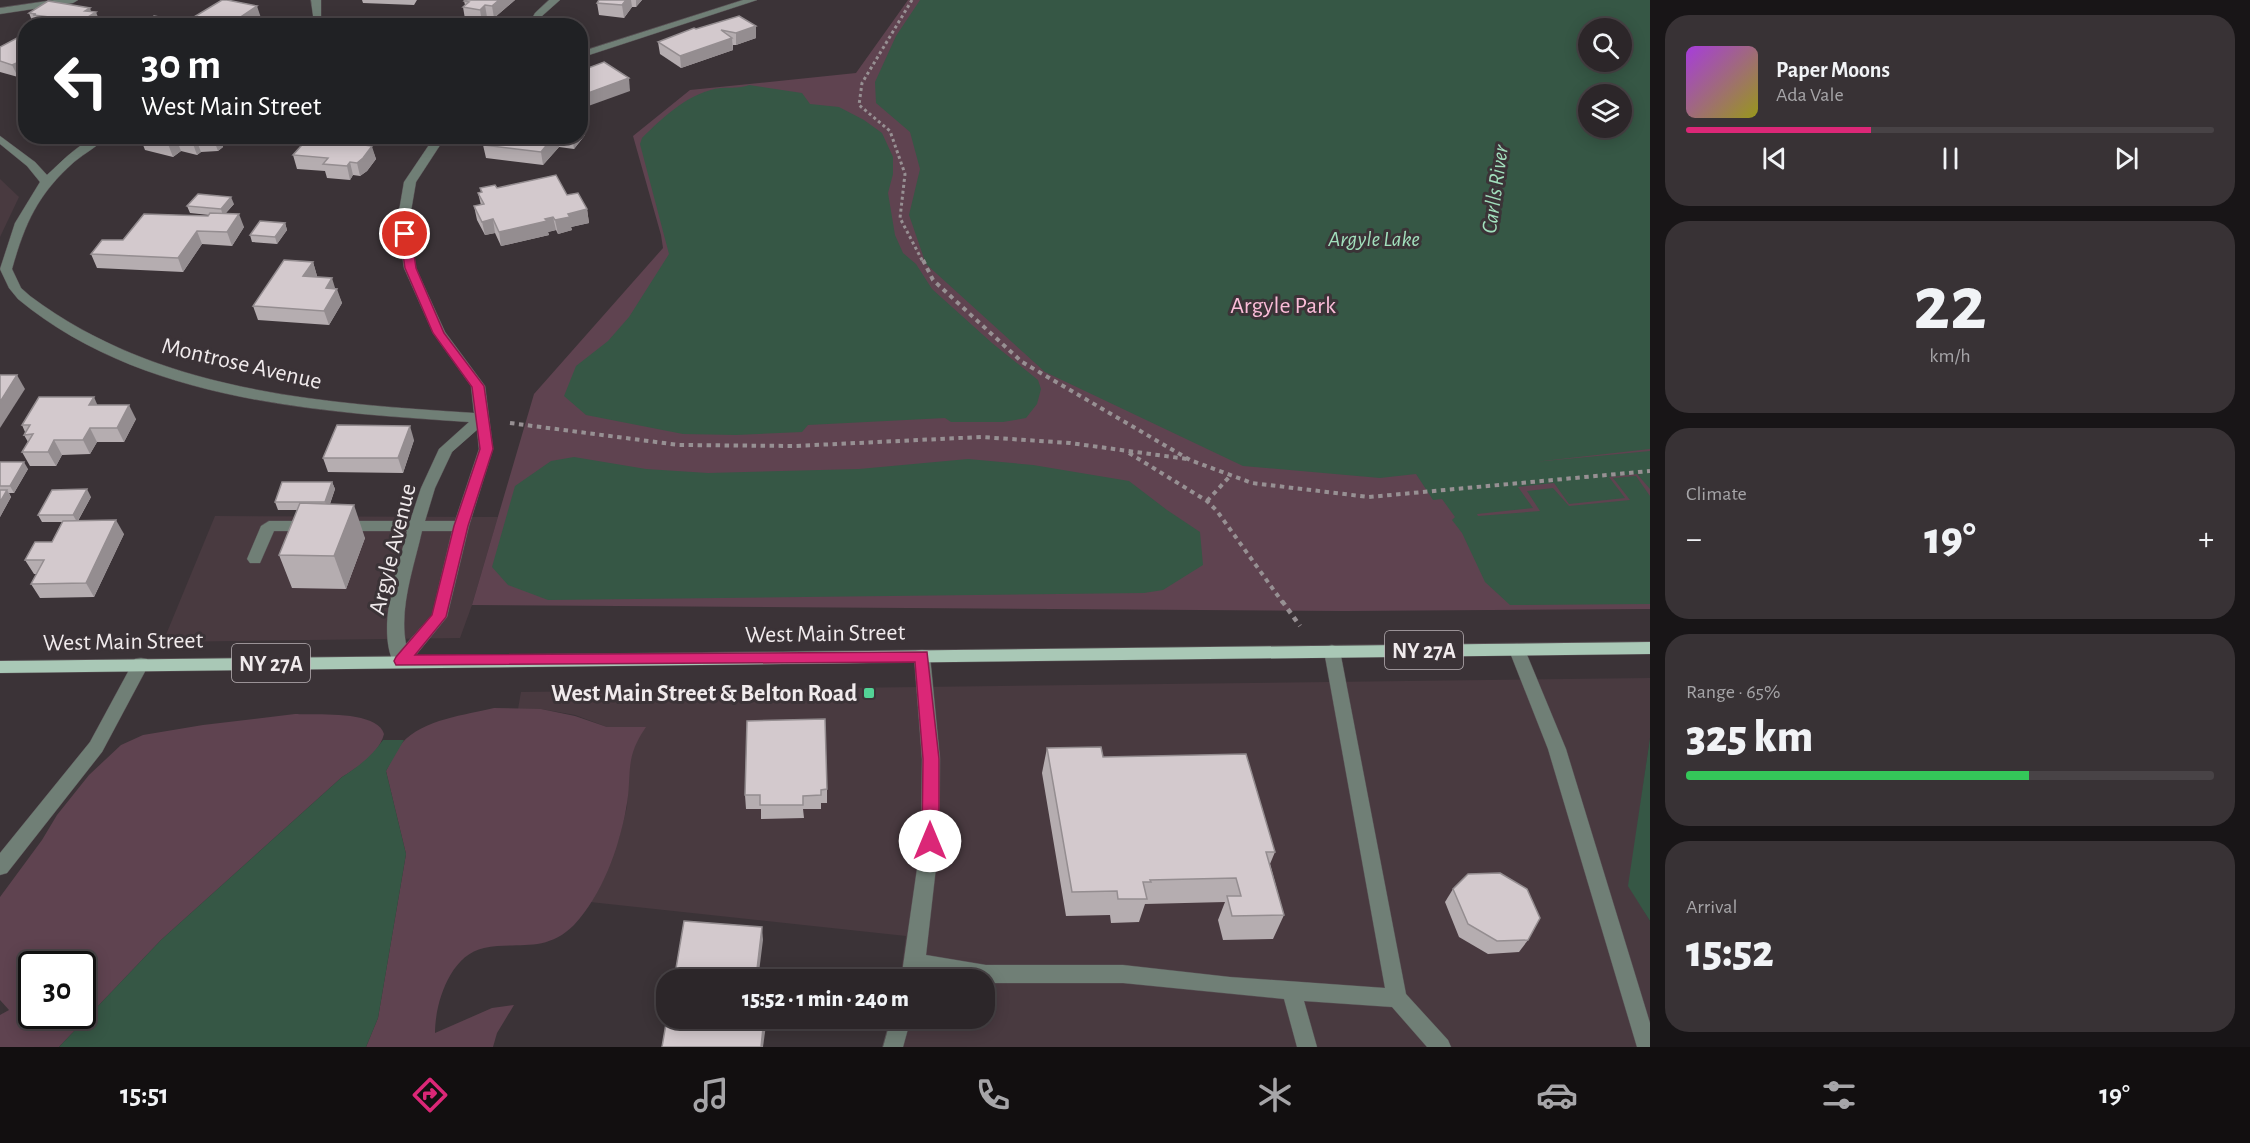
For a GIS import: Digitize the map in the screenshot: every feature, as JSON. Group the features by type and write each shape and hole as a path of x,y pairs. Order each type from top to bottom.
{"main road":[{"name":"West Main Street","path":"0,667 1650,648"}],"street":[{"path":"1,12 16,0"},
{"path":"1,12 73,0"},
{"path":"537,18 555,0"},
{"path":"588,52 752,0"},
{"path":"313,1 318,17 316,18"},
{"path":"0,139 32,164 46,182"},
{"name":"Montrose Avenue","path":"92,144 72,158 46,182 27,206 3,273 18,292 75,334 162,372 269,396 333,406 482,418"},
{"path":"401,661 439,617 461,526 486,449 478,386 439,333 410,268 408,257 405,211 410,183 436,144"},
{"name":"Argyle Avenue","path":"401,661 395,629 396,614 416,526 428,488 446,449 482,418"},
{"path":"255,559 269,526 461,526"},
{"path":"1516,650 1557,749 1647,1047"},
{"path":"1325,651 1397,998 1441,1047"},
{"path":"913,969 930,841 931,759 922,656"},
{"path":"0,867 96,747 141,664"},
{"path":"995,973 1123,974 1397,998"},
{"path":"1291,990 1307,1047"},
{"path":"893,1047 898,1029"}],"path":[{"path":"912,0 862,82 859,105 890,131 905,174 900,218 933,280 1022,362 1191,460 1252,483 1369,497 1650,471"},
{"path":"482,418 570,433 679,445 795,446 981,437 1070,443 1191,460"},
{"path":"1126,451 1207,501 1217,511 1325,651"},
{"path":"1207,501 1231,475"}],"shaded area":[{"path":"0,179 19,197 0,237"},
{"path":"215,516 498,517 460,638 163,642"},
{"path":"1650,678 1650,738 1629,886 1650,921 1650,1047 890,1047 893,1029 995,1029 995,969 901,969 906,936 590,902 603,879 619,838 627,807 629,762 634,744 645,727 607,727 575,715 541,709 518,709 521,692"}],"green space":[{"name":"Argyle Park","path":"908,0 1650,0 1650,609 1345,611 472,605 534,394 663,248 633,136 690,90 856,73"},
{"path":"494,708 541,709 575,716 607,727 646,727 631,758 626,809 614,855 593,900 574,925 563,934 552,940 530,945 484,948 472,952 454,970 438,1008 435,1033 492,1008 514,1005 497,1033 493,1047 366,1047 378,1018 406,854 386,771 402,743 421,728 445,719"},
{"path":"295,714 358,717 379,726 384,734 373,754 342,777 161,940 96,1008 96,951 18,951 18,1029 76,1029 59,1047 0,1047 0,1015 9,1010 0,1000 0,897 42,840 57,815 89,775 121,745 143,735"}],"water":[{"name":"Argyle Lake","path":"920,0 1650,0 1650,449 1534,462 1650,451 1650,489 1637,474 1609,477 1625,498 1569,504 1554,483 1518,487 1533,508 1477,514 1478,516 1540,511 1527,491 1553,488 1569,506 1630,500 1613,478 1636,476 1650,496 1650,604 1510,605 1485,582 1462,533 1452,520 1455,517 1442,499 1433,500 1416,474 1380,478 1243,466 1045,372 926,264 909,215 920,169 910,132 876,103 875,82 896,36"},
{"path":"749,85 802,93 810,104 839,107 864,120 882,133 893,157 893,174 888,193 895,235 903,253 916,264 932,289 992,343 1038,380 1041,389 1037,404 1026,418 1003,422 951,422 945,418 808,425 802,432 736,435 683,434 586,415 564,396 576,366 608,341 629,317 669,254 640,144 642,138 678,106 699,94 721,88"},
{"path":"574,457 646,469 708,473 859,469 968,459 1033,465 1129,481 1200,532 1203,565 1163,590 1144,593 548,600 508,585 492,567 515,486 551,461"},
{"path":"1650,738 1650,921 1628,886"},
{"path":"383,740 404,740 386,771 406,854 378,1018 366,1047 59,1047 76,1029 96,1029 96,1008 161,940 374,751"}],"building":[{"path":"222,0 257,6 239,18 192,18"},
{"path":"465,0 499,0 492,6 485,5 480,10 463,7 469,2"},
{"path":"599,0 626,0 622,5 597,3"},
{"path":"48,1 90,8 85,11 96,12 87,18 58,18 29,13"},
{"path":"739,16 756,26 736,33 721,30 732,38 680,56 658,42 694,28"},
{"path":"18,38 18,62 12,65 0,61 0,47"},
{"path":"604,62 629,78 588,93 588,68"},
{"path":"303,144 372,146 357,163 350,162 347,166 323,164 328,158 293,155"},
{"path":"484,144 548,144 541,152"},
{"path":"556,175 567,195 578,193 587,209 568,214 570,217 555,220 553,217 545,219 547,221 499,232 493,219 482,222 474,206 484,204 478,193 482,192 480,188 495,185 497,188"},
{"path":"198,194 231,197 221,209 187,206"},
{"path":"210,213 239,214 227,232 197,231 178,258 91,254 102,240 123,240 144,214 208,216"},
{"path":"260,221 285,223 275,237 250,235"},
{"path":"284,260 313,262 303,276 332,278 326,288 337,289 324,311 253,306"},
{"path":"0,375 17,375 0,402"},
{"path":"39,397 94,397 89,405 129,405 117,428 90,428 83,440 54,440 48,452 22,452 33,434 24,435 30,425 22,425"},
{"path":"337,425 410,426 398,458 323,458"},
{"path":"0,462 24,462 10,486 0,486"},
{"path":"282,482 332,482 325,502 275,502"},
{"path":"87,489 73,515 38,515 52,490"},
{"path":"0,490 7,490 0,502"},
{"path":"300,503 354,505 334,556 279,555"},
{"path":"116,520 86,583 31,584 44,560 25,560 35,542 52,542 63,521"},
{"path":"825,719 827,789 821,790 821,795 803,796 803,805 760,805 760,795 745,795 747,721"},
{"path":"1101,747 1103,757 1246,754 1275,852 1266,852 1284,915 1232,916 1227,896 1241,896 1236,878 1150,880 1151,882 1143,882 1147,899 1118,899 1117,891 1072,892 1047,748"},
{"path":"1500,873 1527,889 1540,918 1528,940 1497,941 1468,924 1453,889 1468,874"},
{"path":"684,921 762,927 757,969 676,969"},
{"path":"665,1029 763,1029 761,1047 662,1047"}],"place":[{"name":"West Main Street & Belton Road","path":"869,693"}],"route":[{"path":"405,234 410,268 439,333 478,386 486,449 461,526 439,617 401,661 922,656 931,759 930,841"}],"water label":[{"name":"Carlls River","path":"1494,189"}]}
